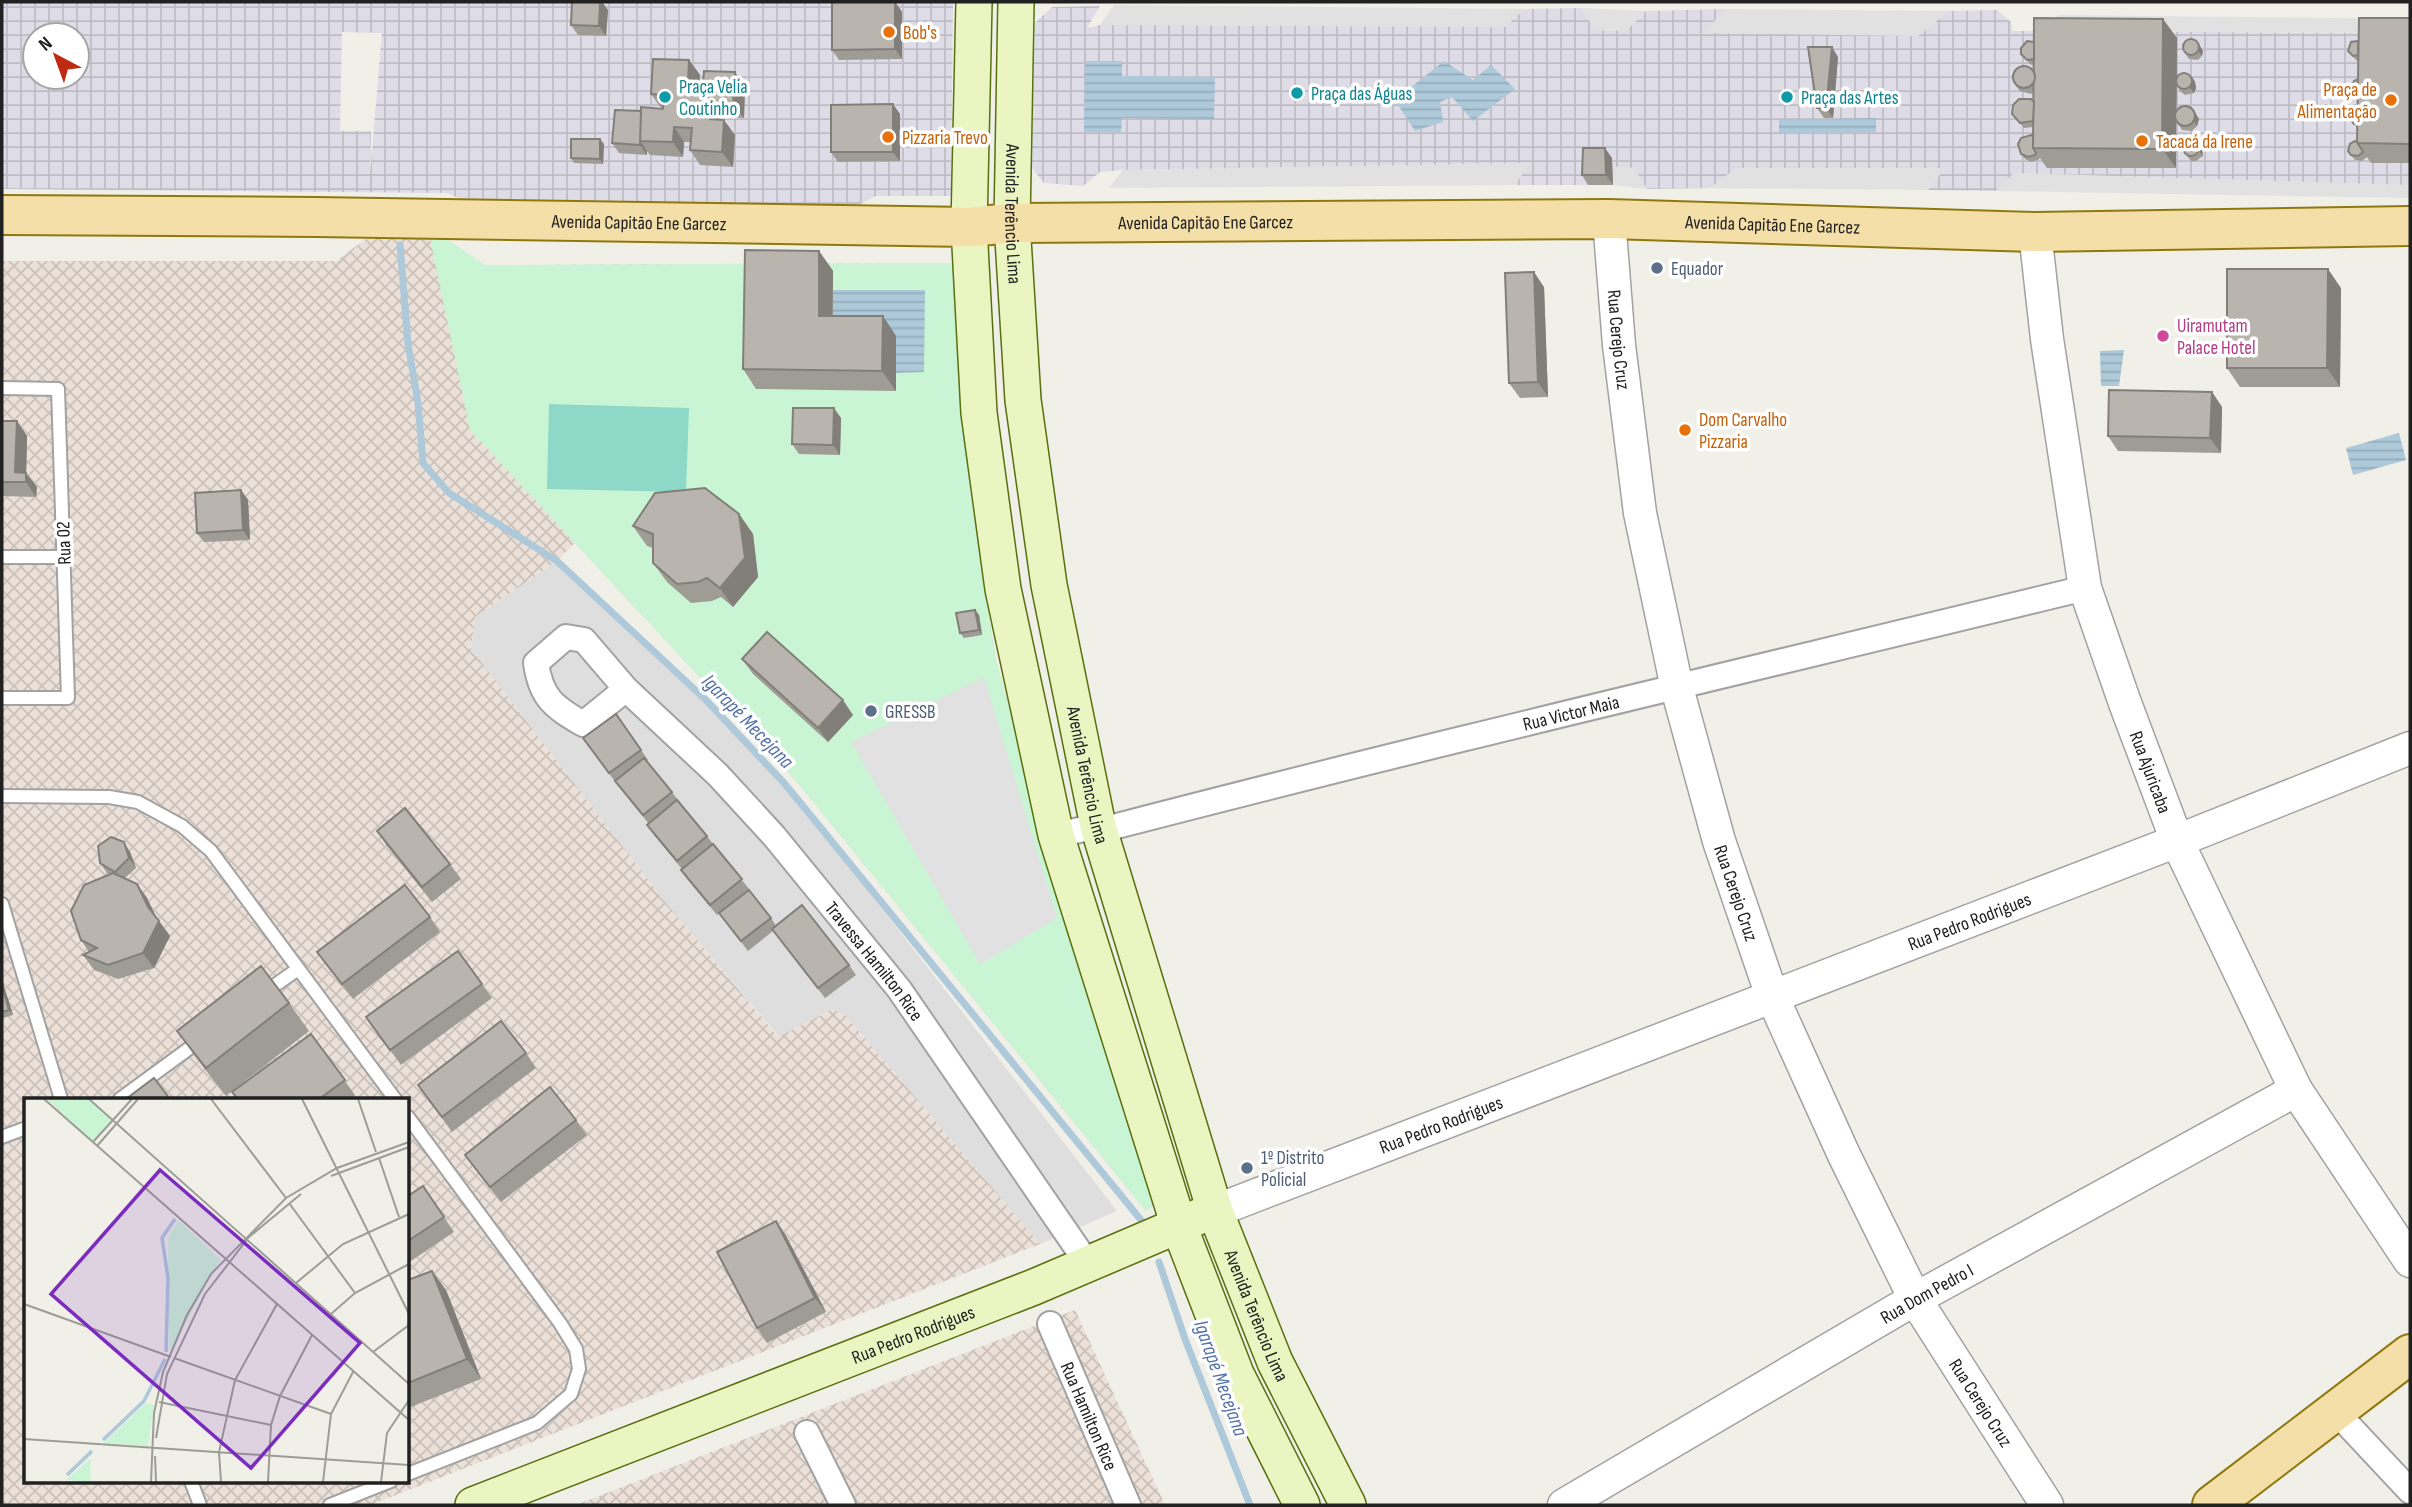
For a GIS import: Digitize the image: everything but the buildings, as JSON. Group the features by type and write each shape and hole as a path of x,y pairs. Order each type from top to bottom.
{"main road":[{"name":"Avenida Terêncio Lima","path":"974,2 970,227 979,414 1003,590 1056,835 1174,1227 1236,1374 1302,1505"},
{"name":"Avenida Terêncio Lima","path":"1016,2 1012,223 1023,400 1047,572 1098,826 1214,1211 1275,1362 1348,1505"},
{"name":"Avenida Capitão Ene Garcez","path":"2,215 970,227 1012,223 1609,219 2035,232 2410,226"},
{"name":"Rua Pedro Rodrigues","path":"472,1505 1021,1292 1214,1211"},
{"path":"2226,1502 2410,1354"}],"street":[{"name":"Rua Cerejo Cruz","path":"1609,219 1619,345 1640,513 1677,688 1719,841 1772,996 1844,1155 1915,1299 2047,1505"},
{"name":"Rua Ajuricaba","path":"2035,232 2053,377 2085,588 2125,703 2177,841 2296,1090 2410,1261"},
{"name":"Rua Victor Maia","path":"1056,835 1098,826 1113,827 1372,760 2085,588"},
{"name":"Travessa Hamilton Rice","path":"626,689 718,775 774,836 900,989 1094,1261"},
{"name":"Rua Pedro Rodrigues","path":"1214,1211 2177,841 2410,748"},
{"name":"Rua Dom Pedro I","path":"1564,1505 1915,1299 2296,1090"},
{"name":"Rua Hamilton Rice","path":"1051,1324 1128,1505"},
{"path":"2336,1412 2410,1491"},
{"path":"807,1433 843,1505"}],"lane":[{"name":"Rua 02","path":"2,388 58,389 68,698 2,698"},
{"path":"2,557 63,557"},
{"path":"2,796 108,797 138,802 182,826 211,851 394,1098"},
{"path":"2,904 61,1098"},
{"path":"253,1001 298,969"},
{"path":"121,1098 209,1034"},
{"path":"410,1120 560,1323 576,1349 579,1369 571,1394 537,1423 410,1473"},
{"path":"2,1137 24,1129"},
{"path":"191,1482 200,1505"},
{"path":"330,1505 388,1482"}],"shaded area":[{"name":"Praça Velia Coutinho","path":"2,2 953,2 951,196 876,196 850,209 462,200 448,193 2,189","holes":["342,32 382,33 370,174 371,131 340,131"]},
{"path":"1114,5 1525,9 1506,27 1100,25"},
{"path":"1100,6 1087,28 1100,25 1505,27 1525,9 1581,8 1595,30 1626,31 1646,11 1726,9 1703,33 1918,36 1949,11 1997,10 2011,22 2012,31 2410,33 2410,185 2014,173 1995,191 1928,190 1945,168 1736,168 1710,188 1647,189 1634,168 1613,167 1612,158 1590,158 1588,185 1515,185 1530,163 1123,170 1100,172 1083,186 1044,183 1031,167 1035,23 1052,7"},
{"path":"1581,8 1646,11 1626,31 1595,30"},
{"path":"1726,9 1949,11 1918,36 1702,33"},
{"path":"2057,15 2410,19 2410,33 2055,31"},
{"path":"1531,163 1515,185 1109,188 1123,170"},
{"path":"1613,167 1634,168 1647,189 1613,185"},
{"path":"1735,168 1945,168 1928,190 1710,188"},
{"path":"2013,173 2410,185 2410,198 1995,191"},
{"path":"443,237 485,265 954,263 969,485 996,661 1154,1205 1146,1211 797,782 575,543 557,561 475,617 471,649 666,903 778,1037 833,1009 846,1016 1040,1244 370,1505 2,1505 2,261 336,261 367,238"},
{"path":"557,561 706,700 785,784 1117,1211 1040,1244 846,1016 833,1009 779,1037 666,903 471,649 475,617"},
{"path":"984,677 1057,918 980,964 851,742"},
{"path":"1075,1310 1165,1505 576,1505"}],"green space":[{"name":"GRESSB","path":"443,237 485,265 954,263 969,485 996,661 1154,1205 1146,1211 797,782 470,430 430,238"},
{"path":"549,404 689,408 686,492 547,489"}],"water":[{"path":"1085,61 1122,61 1122,76 1215,77 1214,119 1122,118 1121,132 1084,132"},
{"path":"1444,61 1473,80 1491,65 1515,89 1473,121 1452,97 1440,102 1443,122 1415,131 1395,100"},
{"path":"1876,118 1876,132 1779,133 1779,120"},
{"path":"833,290 925,290 924,372 896,373 832,335"},
{"path":"2124,350 2119,386 2101,386 2100,351"},
{"path":"2399,433 2406,460 2353,475 2346,448"}],"waterway":[{"name":"Igarapé Mecejana","path":"400,245 408,344 418,403 423,463 449,493 557,561 706,700 785,784 1141,1220"},
{"name":"Igarapé Mecejana","path":"1159,1262 1185,1339 1250,1505"}],"place":[{"name":"Bob's","path":"889,32"},
{"name":"Praça das Águas","path":"1297,93"},
{"name":"Praça Velia Coutinho","path":"665,97"},
{"name":"Praça das Artes","path":"1787,97"},
{"name":"Praça de Alimentação","path":"2391,100"},
{"name":"Pizzaria Trevo","path":"888,137"},
{"name":"Tacacá da Irene","path":"2142,141"},
{"name":"Equador","path":"1657,268"},
{"name":"Uiramutam Palace Hotel","path":"2163,336"},
{"name":"Dom Carvalho Pizzaria","path":"1685,430"},
{"name":"GRESSB","path":"871,711"},
{"name":"1º Distrito Policial","path":"1247,1168"}]}
